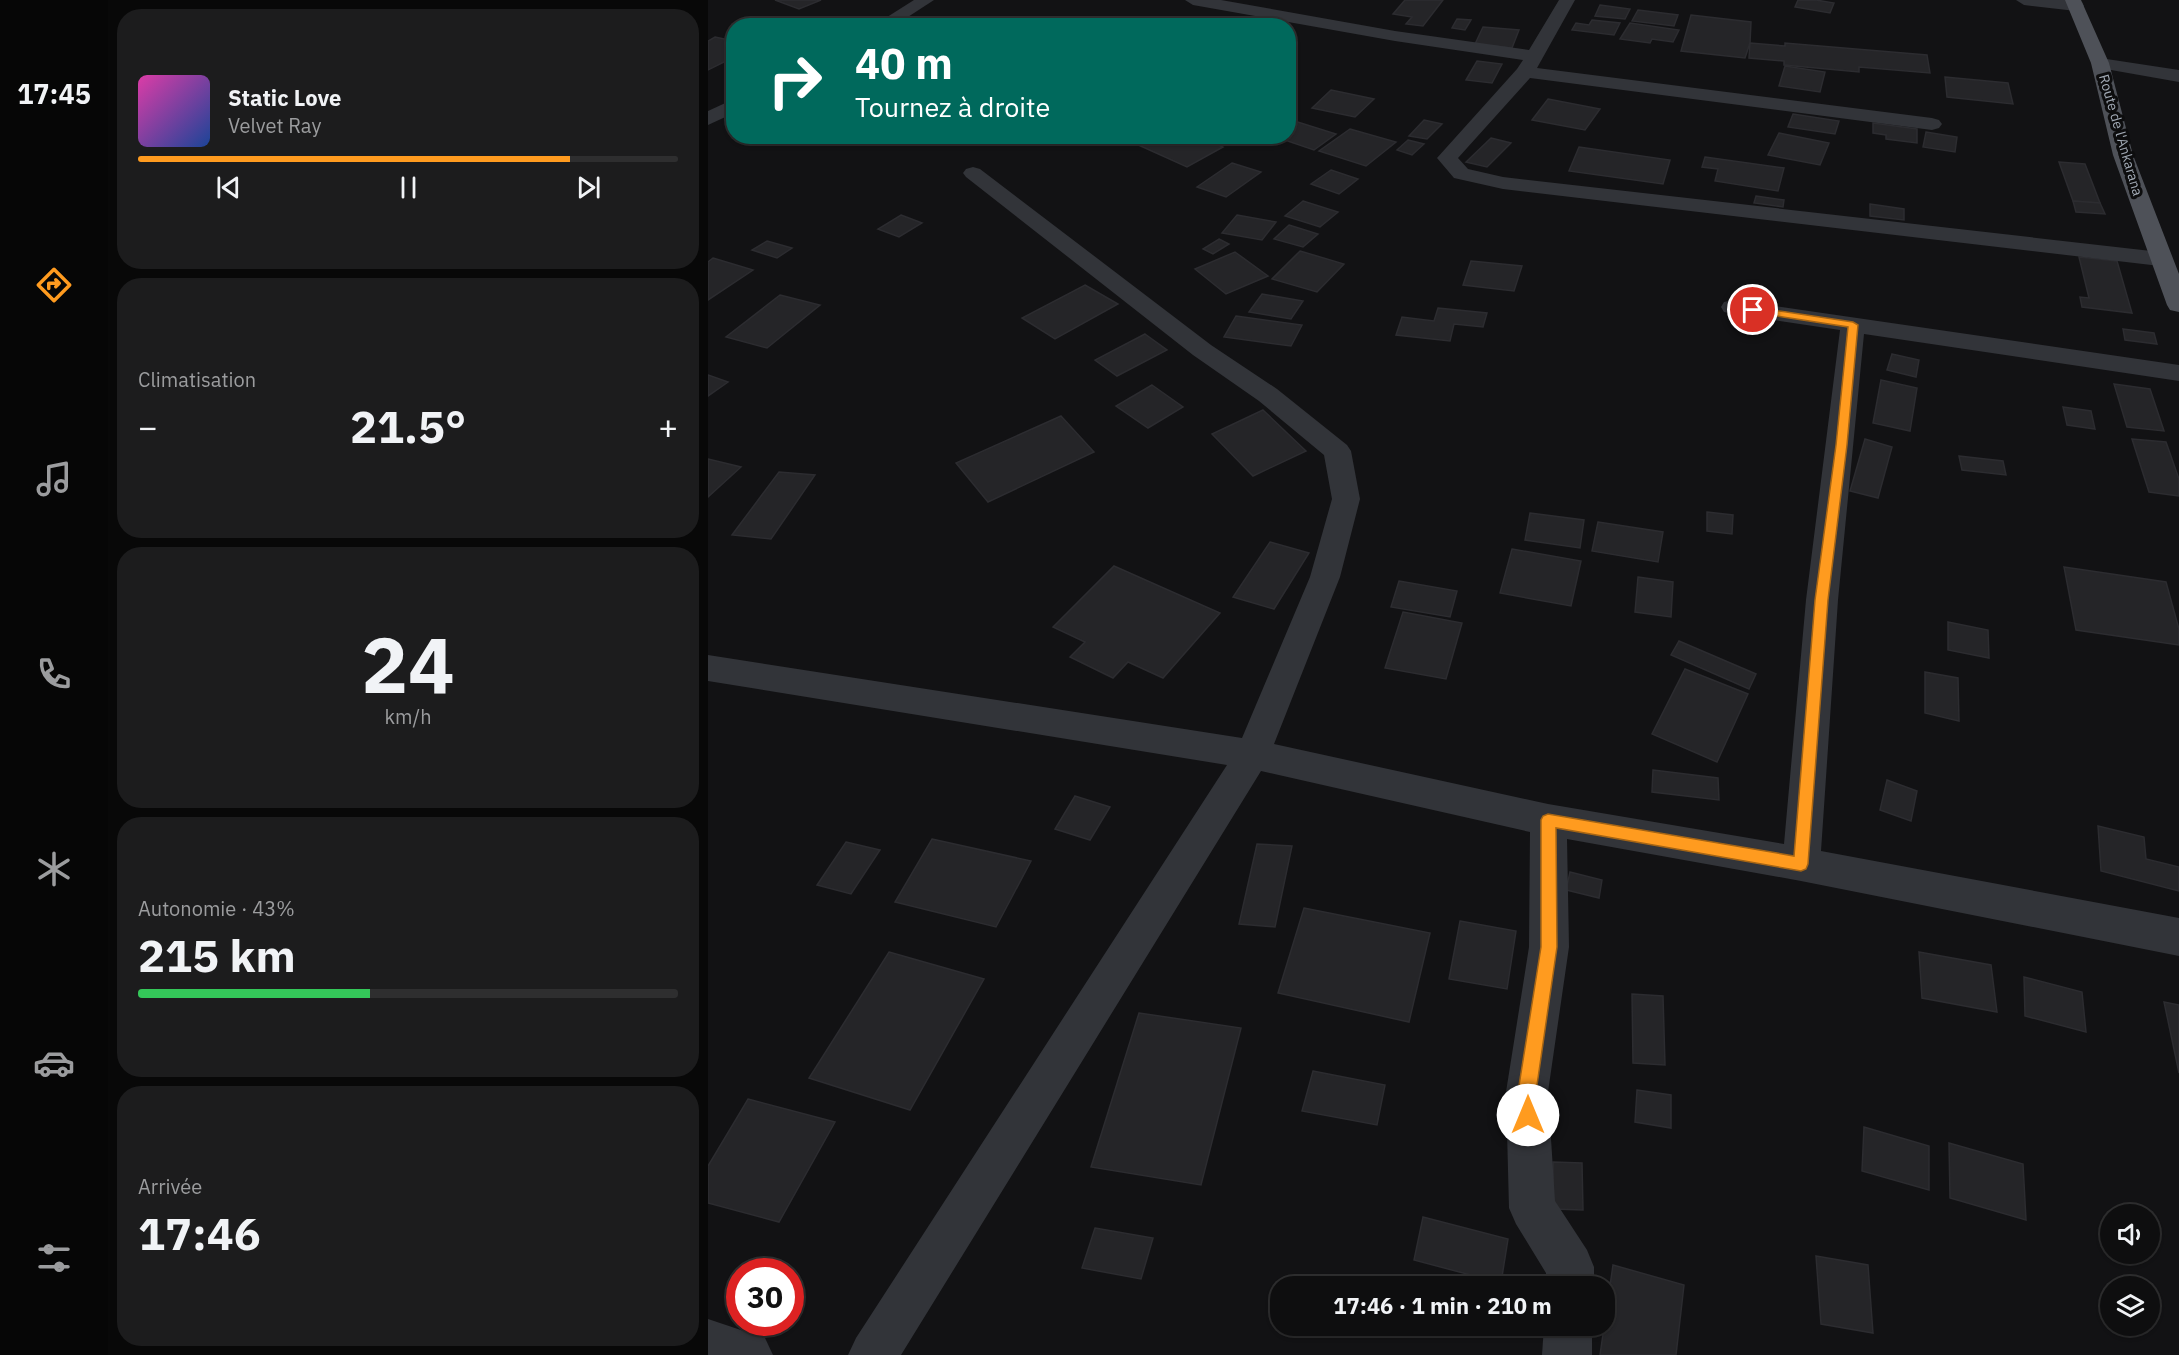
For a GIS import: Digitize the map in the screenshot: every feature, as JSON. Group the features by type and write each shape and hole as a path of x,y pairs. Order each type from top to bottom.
{"main road":[{"name":"Route de l'Ankarana","path":"2075,3 2100,63 2123,155 2160,259 2178,300"}],"street":[{"path":"895,18 926,0"},
{"path":"1193,0 1294,18"},
{"path":"1567,0 1529,64 1447,158 1461,174 1503,183 2160,259"},
{"path":"2024,0 2075,3"},
{"path":"1296,18 1529,64 1932,124"},
{"path":"2100,63 2179,76"},
{"path":"708,119 726,109"},
{"path":"873,1355 1253,754 1325,577 1346,499 1337,451 1268,395 1202,350 974,173"},
{"path":"1733,307 2179,373"},
{"path":"1801,864 1822,600 1853,325"},
{"path":"708,669 1253,754 1548,820 1801,864 2179,937"},
{"path":"1548,820 1549,947 1527,1092 1528,1126 1532,1208 1570,1267 1570,1276"},
{"path":"1567,1355 1568,1336"},
{"path":"708,1344 748,1355"}],"building":[{"path":"775,0 821,0 799,9"},
{"path":"1405,0 1443,0 1423,26 1406,24 1412,17 1393,14"},
{"path":"1798,0 1834,3 1830,13 1795,7"},
{"path":"1600,5 1630,9 1625,19 1595,16"},
{"path":"1638,10 1678,15 1674,26 1632,21"},
{"path":"1691,15 1751,22 1750,43 1745,58 1681,51"},
{"path":"1457,19 1471,20 1465,30 1452,28"},
{"path":"1592,20 1620,23 1614,35 1572,30 1576,23 1589,25"},
{"path":"1630,23 1679,30 1673,42 1652,39 1650,43 1620,39"},
{"path":"1483,27 1519,30 1512,48 1475,44"},
{"path":"715,37 726,39 726,61 708,70 708,41"},
{"path":"1750,43 1785,46 1785,43 1927,55 1930,73 1859,67 1859,72 1784,65 1784,61 1749,58"},
{"path":"1477,61 1502,64 1492,83 1466,80"},
{"path":"1785,66 1825,72 1820,92 1779,86"},
{"path":"1945,77 2008,83 2013,104 1947,97"},
{"path":"1331,90 1374,99 1355,117 1312,108"},
{"path":"1548,99 1600,109 1585,130 1532,120"},
{"path":"1793,114 1839,121 1835,134 1788,127"},
{"path":"1424,120 1442,124 1427,139 1409,136"},
{"path":"1296,122 1336,134 1314,150 1296,144"},
{"path":"1873,123 1917,129 1917,143 1886,139 1886,135 1873,133"},
{"path":"1350,129 1396,142 1366,166 1319,151"},
{"path":"1926,132 1957,137 1955,152 1923,147"},
{"path":"1779,133 1829,143 1820,165 1768,155"},
{"path":"1491,138 1511,143 1487,167 1466,162"},
{"path":"1408,140 1424,144 1412,155 1397,150"},
{"path":"1136,144 1216,144 1223,147 1187,167"},
{"path":"1579,147 1670,160 1663,184 1569,171"},
{"path":"1705,157 1784,168 1778,191 1715,181 1718,169 1702,167"},
{"path":"2059,162 2085,164 2100,203 2073,201"},
{"path":"1232,163 1261,172 1226,197 1197,187"},
{"path":"1331,170 1358,179 1339,194 1311,184"},
{"path":"1756,196 1784,200 1783,207 1754,203"},
{"path":"1303,201 1338,212 1320,227 1285,216"},
{"path":"2073,201 2100,203 2105,214 2076,212"},
{"path":"1870,204 1904,209 1904,220 1870,216"},
{"path":"901,215 922,223 899,237 878,229"},
{"path":"1237,215 1276,222 1262,240 1222,233"},
{"path":"1289,225 1318,234 1303,247 1274,239"},
{"path":"1219,239 1229,244 1213,254 1203,249"},
{"path":"767,241 792,248 777,258 752,250"},
{"path":"1300,251 1344,264 1317,292 1272,279"},
{"path":"1235,252 1268,276 1226,294 1195,269"},
{"path":"2079,257 2117,261 2132,313 2082,307 2080,297 2089,298"},
{"path":"713,258 753,270 708,300 708,262"},
{"path":"1471,261 1522,266 1514,291 1463,285"},
{"path":"1085,285 1118,304 1055,339 1022,318"},
{"path":"1262,294 1303,301 1291,319 1249,312"},
{"path":"780,295 820,305 767,348 726,337"},
{"path":"1438,308 1487,313 1483,327 1454,324 1450,341 1396,335 1402,317 1434,321"},
{"path":"1236,316 1302,325 1291,346 1224,337"},
{"path":"2123,329 2154,333 2157,344 2125,340"},
{"path":"1145,334 1167,350 1117,376 1095,360"},
{"path":"1892,354 1919,360 1916,377 1887,370"},
{"path":"708,375 728,382 708,396"},
{"path":"1881,380 1917,388 1910,431 1873,423"},
{"path":"2114,384 2150,389 2164,431 2127,427"},
{"path":"1152,385 1183,407 1148,428 1116,406"},
{"path":"2063,407 2091,411 2095,429 2067,425"},
{"path":"1263,410 1306,451 1253,476 1212,434"},
{"path":"1061,416 1094,452 988,502 956,463"},
{"path":"1865,439 1892,447 1878,498 1850,491"},
{"path":"2132,439 2166,442 2179,479 2179,496 2149,492"},
{"path":"1959,456 2003,461 2006,475 1962,470"},
{"path":"708,459 741,467 708,497"},
{"path":"779,472 815,475 771,539 732,535"},
{"path":"1707,512 1733,515 1732,534 1707,531"},
{"path":"1530,513 1584,520 1580,548 1525,540"},
{"path":"1598,522 1663,532 1658,562 1592,551"},
{"path":"1270,542 1309,553 1274,609 1233,597"},
{"path":"1512,549 1581,561 1571,606 1500,593"},
{"path":"1114,566 1220,613 1163,678 1128,662 1113,678 1070,657 1085,642 1053,627"},
{"path":"2064,567 2166,582 2179,629 2179,645 2076,630"},
{"path":"1638,577 1673,582 1671,617 1635,612"},
{"path":"1399,581 1457,591 1450,617 1391,607"},
{"path":"1403,612 1462,623 1446,679 1385,668"},
{"path":"1948,622 1988,630 1989,658 1948,650"},
{"path":"1679,641 1756,674 1749,689 1671,655"},
{"path":"1685,669 1748,694 1717,762 1652,734"},
{"path":"1925,672 1958,678 1959,721 1925,713"},
{"path":"1653,770 1718,778 1719,800 1652,792"},
{"path":"1887,780 1917,791 1911,821 1880,810"},
{"path":"1075,796 1110,807 1090,840 1055,829"},
{"path":"2098,826 2144,837 2146,859 2179,867 2179,891 2101,871"},
{"path":"932,839 1031,861 996,927 895,902"},
{"path":"846,842 880,850 851,894 817,885"},
{"path":"1257,844 1292,846 1275,927 1239,924"},
{"path":"1570,872 1602,880 1599,898 1566,890"},
{"path":"1304,908 1430,933 1409,1022 1278,993"},
{"path":"1460,921 1516,931 1507,989 1449,979"},
{"path":"889,952 984,979 910,1110 809,1078"},
{"path":"1919,952 1991,965 1997,1012 1922,998"},
{"path":"2024,977 2082,992 2086,1032 2025,1016"},
{"path":"1632,994 1663,996 1665,1065 1633,1063"},
{"path":"2164,1002 2179,1005 2179,1073"},
{"path":"1139,1013 1241,1028 1201,1185 1091,1167"},
{"path":"1313,1071 1385,1085 1377,1125 1302,1111"},
{"path":"1637,1090 1671,1095 1671,1128 1635,1122"},
{"path":"748,1099 835,1122 779,1222 708,1203 708,1166"},
{"path":"1864,1127 1929,1146 1929,1190 1862,1171"},
{"path":"1949,1143 2023,1164 2026,1220 1950,1198"},
{"path":"1553,1162 1582,1163 1583,1210 1553,1209"},
{"path":"1423,1217 1508,1239 1502,1276 1475,1276 1414,1260"},
{"path":"1095,1228 1153,1238 1141,1279 1082,1268"},
{"path":"1816,1256 1868,1265 1873,1333 1821,1324"},
{"path":"1613,1265 1684,1285 1676,1355 1600,1355 1603,1336 1615,1336 1615,1276 1611,1276"}],"route":[{"path":"1528,1115 1527,1092 1549,947 1548,820 1801,864 1822,600 1853,325 1753,310"}]}
